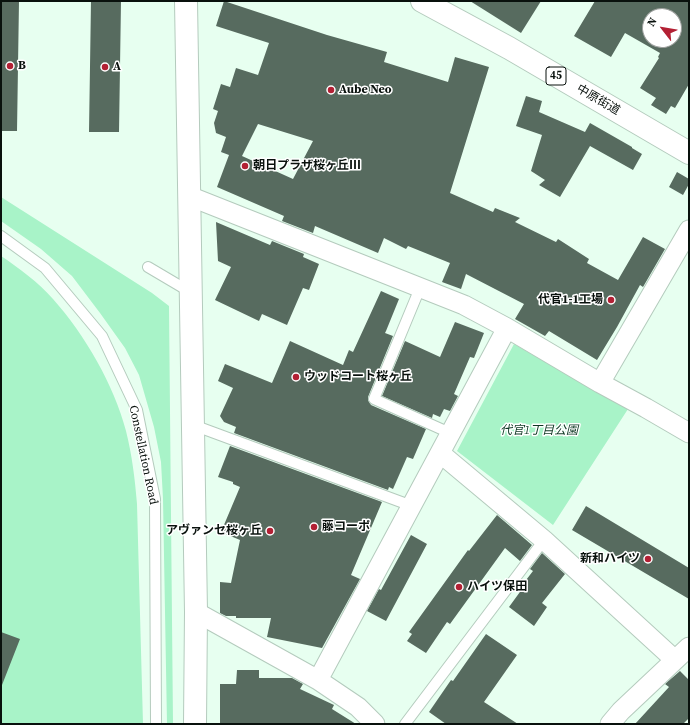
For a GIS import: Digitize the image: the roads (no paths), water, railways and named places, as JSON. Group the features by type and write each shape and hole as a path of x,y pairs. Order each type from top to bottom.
{"street":[{"path":"186,1 192,294 196,612 195,724"},
{"name":"中原街道","path":"428,3 509,48 689,153"},
{"path":"189,196 464,305 507,328 689,433"},
{"path":"600,383 689,230"},
{"path":"318,680 507,328"},
{"path":"440,453 544,540 675,660"},
{"path":"196,612 318,680 358,707 375,724"},
{"path":"610,724 621,711 689,647"}],"lane":[{"name":"Constellation Road","path":"1,236 45,268 102,336 137,410 155,499 156,724"},
{"path":"148,267 192,294"},
{"path":"420,288 374,400 450,434"},
{"path":"193,425 412,506"},
{"path":"405,724 544,540"}],"place":[{"name":"B","path":"10,66"},
{"name":"A","path":"105,67"},
{"name":"Aube Neo","path":"331,90"},
{"name":"朝日プラザ桜ヶ丘Ⅲ","path":"245,166"},
{"name":"代官1-1工場","path":"611,300"},
{"name":"ウッドコート桜ヶ丘","path":"296,377"},
{"name":"藤コーポ","path":"314,527"},
{"name":"アヴァンセ桜ヶ丘","path":"270,531"},
{"name":"新和ハイツ","path":"648,559"},
{"name":"ハイツ保田","path":"459,587"}],"park label":[{"name":"代官1丁目公園","path":"539,431"}]}
